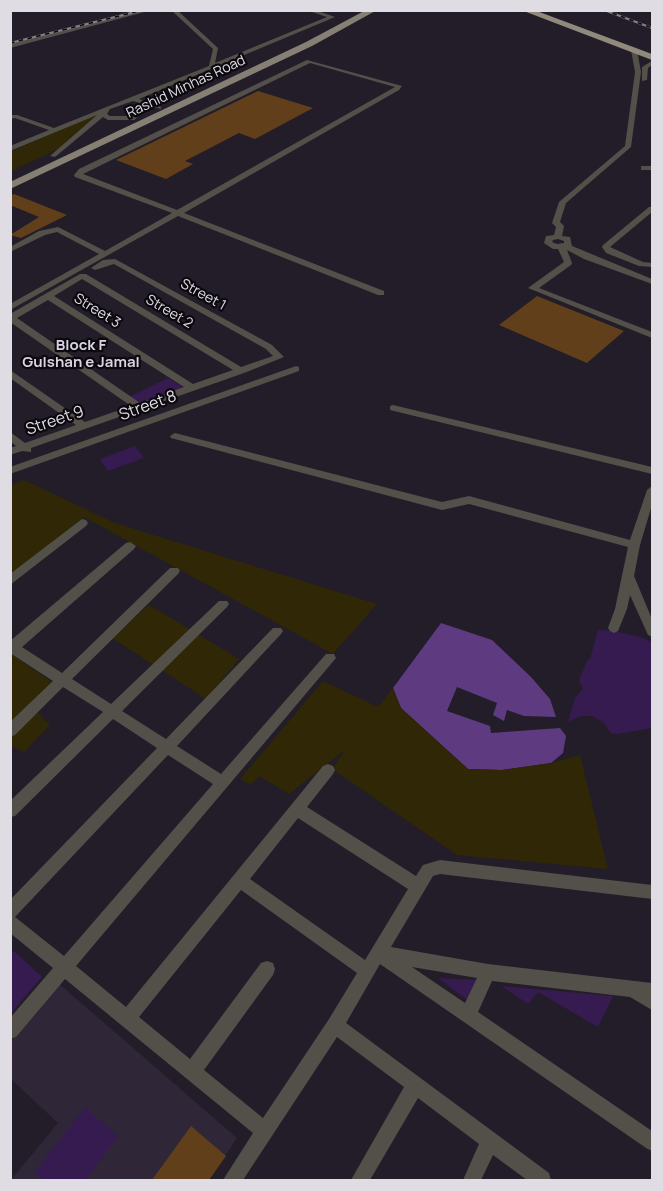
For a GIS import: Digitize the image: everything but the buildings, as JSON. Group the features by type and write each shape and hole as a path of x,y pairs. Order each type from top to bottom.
{"highway":[{"path":"515,10 593,34"},
{"path":"525,10 652,51"},
{"path":"539,13 652,57"}],"main road":[{"name":"Rashid Minhas Road","path":"10,186 361,10"},
{"name":"Rashid Minhas Road","path":"10,177 134,118 163,110 309,44 373,10"},
{"path":"309,44 324,39 379,10"}],"street":[{"path":"10,46 150,10"},
{"path":"10,149 332,17 308,10"},
{"path":"173,11 216,49 211,68"},
{"path":"634,50 641,71 635,122 636,147 566,208 564,225 560,226 558,237 549,238 548,243 652,280"},
{"path":"10,308 107,257 178,213 399,86 309,61 189,118 78,175 178,213 381,293"},
{"path":"641,71 652,63"},
{"path":"133,99 189,118"},
{"path":"107,108 104,115 108,118 134,118"},
{"path":"53,156 101,116 97,112"},
{"path":"12,115 54,130"},
{"path":"644,168 652,168"},
{"path":"652,209 606,249 642,264 652,265"},
{"name":"Street 1","path":"19,245 42,233 58,229 269,347 279,357"},
{"path":"10,241 19,245"},
{"path":"10,250 19,245"},
{"path":"564,247 568,263 544,282 532,288 652,335"},
{"path":"107,257 83,276 11,318 140,407"},
{"name":"Street 2","path":"83,276 241,371"},
{"name":"Street 3","path":"48,296 192,388"},
{"name":"Street 9","path":"10,452 279,357"},
{"name":"Street 8","path":"10,471 296,369"},
{"path":"10,373 84,426"},
{"path":"393,408 652,471"},
{"path":"10,435 25,447 35,463"},
{"path":"175,436 442,506 469,500 634,545"},
{"path":"614,628 634,545 652,490"},
{"path":"10,581 82,523"},
{"path":"130,546 12,646 223,783"},
{"path":"10,731 174,571"},
{"path":"628,577 652,632"},
{"path":"10,811 223,604"},
{"path":"10,912 277,632"},
{"path":"10,1031 330,658"},
{"path":"128,1018 328,770"},
{"path":"297,809 417,886"},
{"path":"232,1180 335,1025 417,886 429,870 440,867 652,892"},
{"path":"239,880 367,970"},
{"path":"10,923 265,1131"},
{"path":"378,953 488,972 652,991"},
{"path":"378,953 652,1142"},
{"path":"193,1070 267,969"},
{"path":"468,1015 488,972"},
{"path":"632,988 652,1002"},
{"path":"335,1025 542,1180"},
{"path":"360,1180 415,1085"},
{"path":"472,1180 490,1141"}],"shaded area":[{"path":"168,378 186,389 140,407 127,398"},
{"path":"135,446 144,458 108,471 100,459"},
{"path":"441,623 492,640 531,677 550,699 556,717 524,716 507,710 504,721 493,715 497,703 457,687 447,711 490,726 491,733 560,728 566,736 563,753 551,763 502,770 468,769 401,708 393,688"},
{"path":"598,630 644,638 652,643 652,728 618,734 611,733 603,722 592,716 581,716 568,722 575,698 583,689 579,680 590,659"},
{"path":"14,951 42,977 11,1013 10,955"},
{"path":"438,978 480,980 467,1000"},
{"path":"58,983 237,1138 209,1180 11,1180 58,1123 11,1079 11,1041"},
{"path":"501,986 613,996 598,1027 538,992 528,1004"},
{"path":"85,1107 118,1136 86,1180 44,1180 35,1172"}],"sand":[{"path":"92,116 97,116 58,149 11,171 10,152"},
{"path":"24,480 115,523 377,604 333,654 84,517 11,577 11,485"},
{"path":"149,605 239,659 206,699 112,638"},
{"path":"10,653 62,689 35,710 50,725 24,752 11,746"},
{"path":"323,681 378,707 393,688 401,708 468,769 502,770 551,763 580,755 608,869 457,855 332,769 345,750 289,794 259,776 251,785 240,779"}],"railway":[{"path":"10,43 143,10"},
{"path":"604,10 652,28"}],"district":[{"name":"Block F Gulshan e Jamal","path":"81,354"}]}
